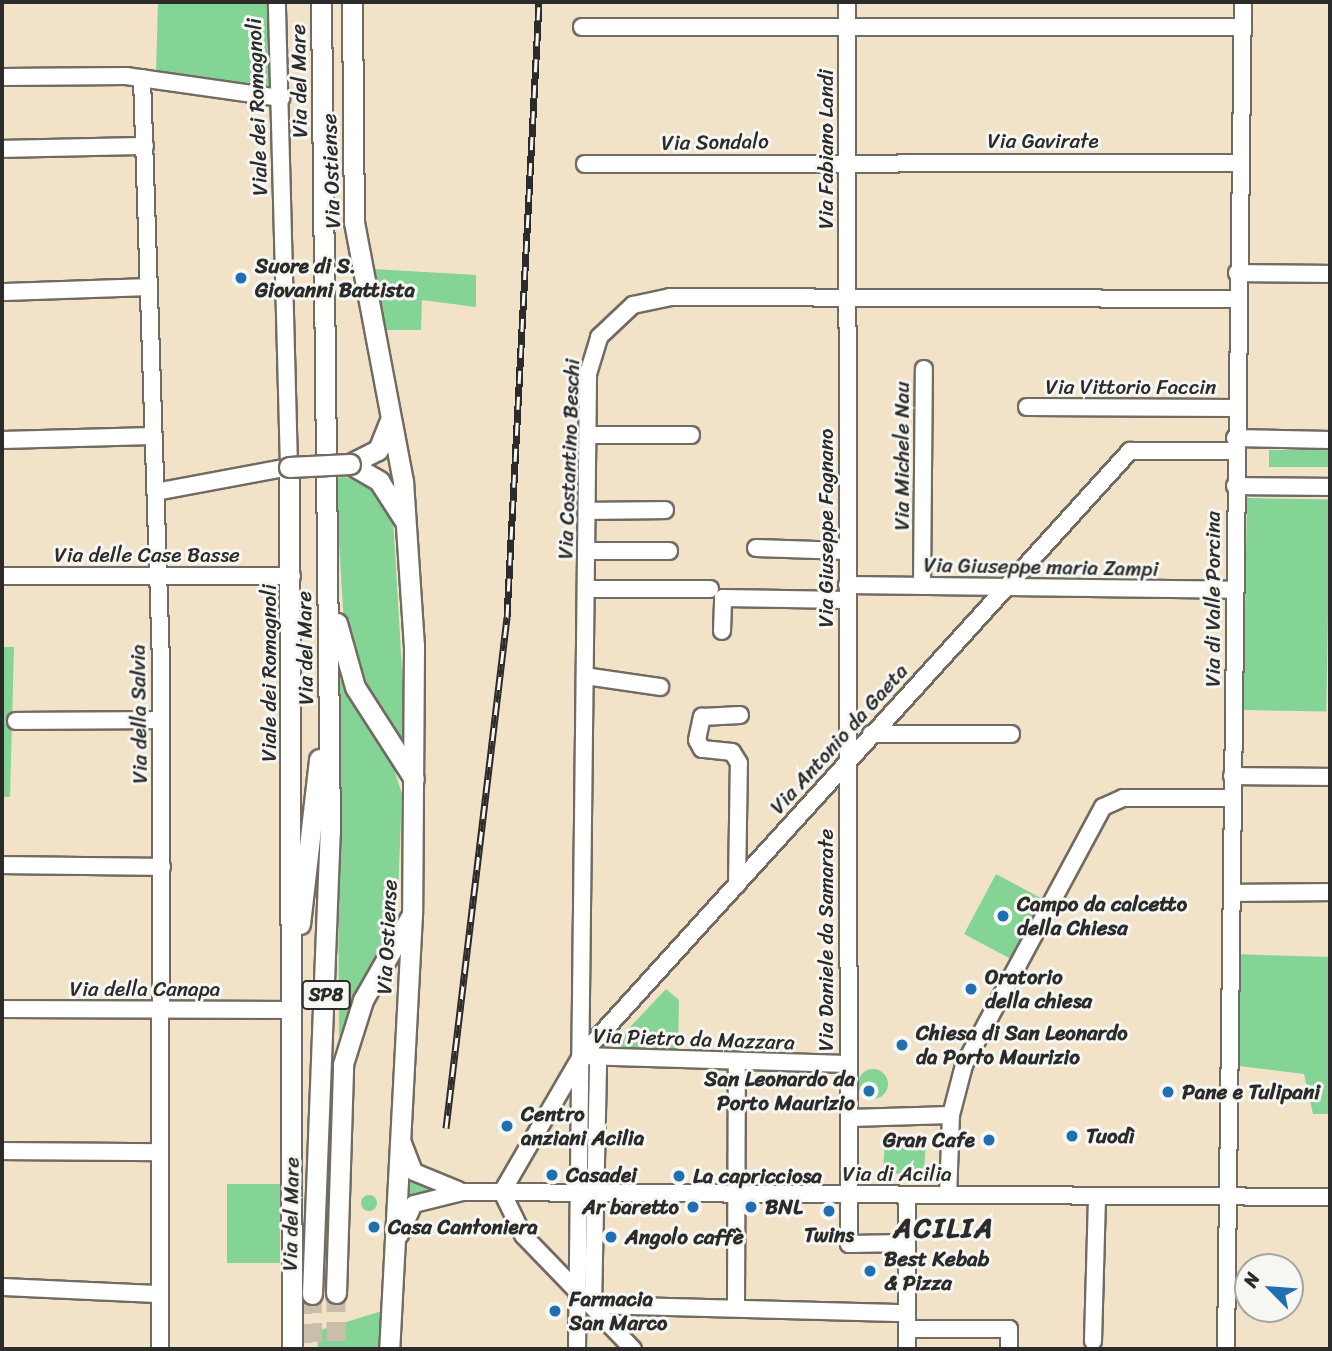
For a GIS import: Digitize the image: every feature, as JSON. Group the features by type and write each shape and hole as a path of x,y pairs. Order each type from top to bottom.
{"main road":[{"name":"Via del Mare","path":"312,1294 328,945 329,696 321,2"},
{"name":"Via Ostiense","path":"352,2 354,222 408,527 415,780 412,914 389,1349"},
{"path":"289,467 350,464 378,450 390,420"},
{"name":"Via Ostiense","path":"350,464 383,485 408,527"},
{"name":"Viale dei Romagnoli","path":"289,467 292,576 289,1010 291,1348"},
{"path":"326,534 347,669 415,780"},
{"path":"290,984 329,696"},
{"path":"335,1293 343,1064 363,1000 412,914"}],"street":[{"name":"Viale dei Romagnoli","path":"277,2 289,467"},
{"name":"Via Fabiano Landi","path":"847,2 848,296"},
{"name":"Via di Valle Porcina","path":"1226,1349 1237,274 1243,2"},
{"path":"582,27 1243,27"},
{"path":"2,78 142,78 281,98"},
{"name":"Via della Salvia","path":"142,78 161,719 158,1152 160,1349"},
{"path":"2,149 145,146"},
{"name":"Via Gavirate","path":"846,161 1241,163"},
{"name":"Via Sondalo","path":"584,164 846,161"},
{"path":"1237,274 1330,274"},
{"path":"2,292 149,287"},
{"name":"Via Costantino Beschi","path":"587,1193 581,1056 588,435 593,350 609,325 633,306 670,296 1237,299"},
{"name":"Via Giuseppe Fagnano","path":"847,761 848,296"},
{"name":"Via Michele Nau","path":"922,586 924,369"},
{"name":"Via Vittorio Faccin","path":"1027,407 1236,408"},
{"path":"588,435 691,435"},
{"path":"2,440 153,436"},
{"name":"Via Antonio da Gaeta","path":"502,1192 581,1056 1003,587 1130,451 1330,440"},
{"path":"156,492 289,467"},
{"path":"1235,486 1330,487"},
{"path":"587,511 666,510"},
{"path":"756,548 847,551"},
{"path":"587,551 669,551"},
{"name":"Via delle Case Basse","path":"2,576 292,576"},
{"name":"Via Giuseppe maria Zampi","path":"722,631 723,598 922,586 1234,590"},
{"path":"586,589 710,589"},
{"path":"585,676 660,687"},
{"path":"737,885 739,763 728,751 700,747 697,727 705,715 740,715"},
{"path":"16,721 161,719"},
{"path":"871,734 1011,734"},
{"name":"Via Daniele da Samarate","path":"847,761 849,1244 907,1243"},
{"path":"1232,776 1330,777"},
{"path":"948,1195 951,1115 964,1065 1103,807 1123,798 1232,798"},
{"path":"2,865 162,867"},
{"path":"1232,893 1330,892"},
{"name":"Via della Canapa","path":"2,1009 289,1010"},
{"name":"Via Pietro da Mazzara","path":"581,1056 848,1064"},
{"path":"577,1349 578,1292 598,1058"},
{"path":"736,1307 737,1062"},
{"path":"850,1118 951,1115"},
{"name":"Via di Acilia","path":"400,1122 410,1168 463,1192"},
{"path":"2,1151 158,1152"},
{"name":"Via di Acilia","path":"391,1282 410,1209 427,1198 463,1192 1330,1197"},
{"path":"502,1192 523,1235 633,1349"},
{"path":"587,1193 593,1305"},
{"path":"907,1195 907,1349"},
{"path":"1093,1341 1097,1196"},
{"path":"2,1287 159,1293"},
{"path":"593,1305 736,1307 1009,1329 1009,1349"}],"green space":[{"path":"158,2 271,2 275,89 156,74"},
{"path":"373,269 476,275 476,307 422,300 421,330 381,330"},
{"path":"1269,450 1330,450 1330,467 1269,467"},
{"path":"345,477 375,487 393,518 407,754 355,678 344,624 335,478"},
{"path":"1247,498 1330,499 1326,711 1243,710"},
{"path":"2,647 14,647 10,797 2,797"},
{"path":"337,674 392,763 402,794 397,918 339,1037"},
{"name":"Campo da calcetto della Chiesa","path":"996,874 1042,898 1010,958 964,934"},
{"path":"1231,954 1330,957 1330,1114 1313,1114 1304,1074 1230,1065"},
{"path":"666,989 679,1000 678,1051 629,1056 616,1042"},
{"path":"873,1069 879,1070 887,1078 887,1090 879,1098 873,1099 867,1098 859,1090 858,1084 859,1078 867,1070"},
{"path":"885,1136 926,1138 924,1175 883,1173"},
{"path":"399,1148 409,1176 442,1188 406,1198"},
{"path":"227,1184 280,1184 280,1263 227,1263"},
{"path":"369,1195 377,1203 369,1211 361,1203"},
{"path":"382,1311 381,1349 318,1349 317,1331"}],"tunnel":[{"path":"336,1293 336,1349"},
{"path":"312,1294 313,1349"}],"railway":[{"path":"446,1128 507,617 539,2"}],"place":[{"name":"Suore di S. Giovanni Battista","path":"241,278"},
{"name":"Campo da calcetto della Chiesa","path":"1003,916"},
{"name":"Oratorio della chiesa","path":"971,989"},
{"name":"Chiesa di San Leonardo da Porto Maurizio","path":"902,1045"},
{"name":"San Leonardo da Porto Maurizio","path":"869,1091"},
{"name":"Pane e Tulipani","path":"1168,1092"},
{"name":"Centro anziani Acilia","path":"507,1126"},
{"name":"Tuodì","path":"1072,1136"},
{"name":"Gran Cafe","path":"989,1140"},
{"name":"Casadei","path":"552,1175"},
{"name":"La capricciosa","path":"679,1176"},
{"name":"Ar baretto","path":"693,1207"},
{"name":"BNL","path":"751,1207"},
{"name":"Twins","path":"829,1211"},
{"name":"Casa Cantoniera","path":"374,1227"},
{"name":"Angolo caffè","path":"611,1237"},
{"name":"Best Kebab & Pizza","path":"870,1271"},
{"name":"Farmacia San Marco","path":"555,1311"}],"district":[{"name":"ACILIA","path":"944,1228"}]}
